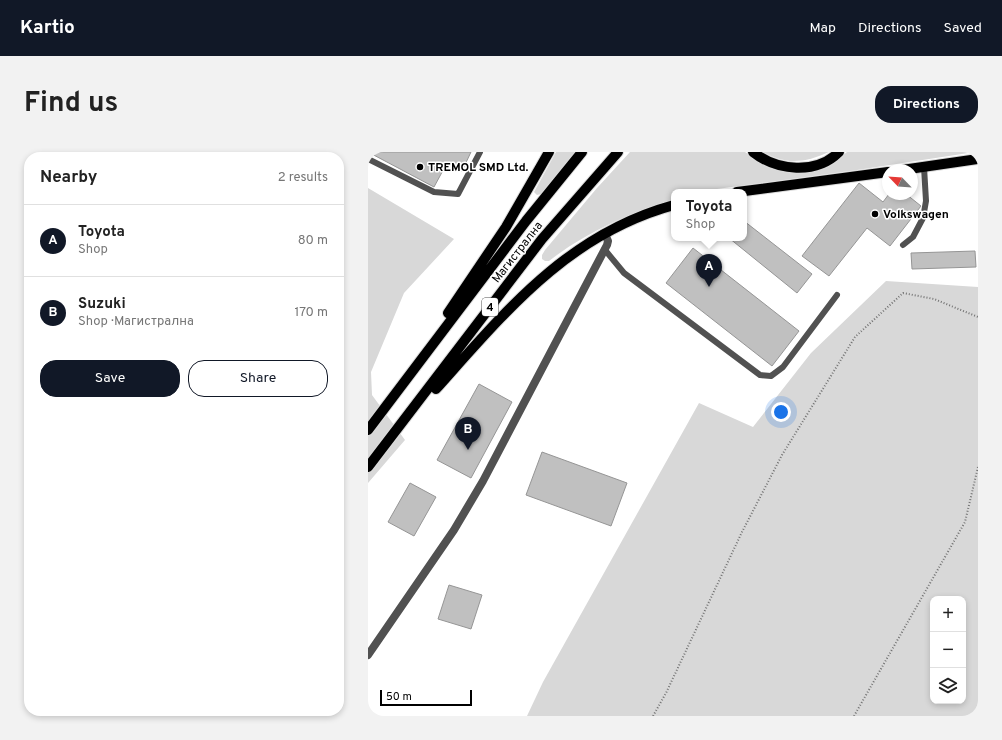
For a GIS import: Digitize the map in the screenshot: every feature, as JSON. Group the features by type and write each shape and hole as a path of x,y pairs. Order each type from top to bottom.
{"main road":[{"path":"368,430 503,233 549,152"},
{"name":"4","path":"368,430 526,221 582,152"},
{"name":"Магистрална","path":"368,467 542,239 618,152"},
{"path":"753,152 775,164 792,168 806,167 820,163 832,158 839,152"},
{"path":"918,168 978,159"},
{"path":"747,191 882,173"},
{"path":"385,445 498,319 518,298 556,265 605,234 636,219 671,206"}],"street":[{"path":"368,655 454,530 483,481 605,250 608,243 605,234"}],"lane":[{"path":"368,158 434,192 458,194 480,152"},
{"path":"903,245 913,237 924,218 926,201 924,167"},
{"path":"605,250 624,273 760,375 771,376 783,367 837,295"}],"path":[{"path":"653,716 666,693 742,532 782,455 855,337 903,293 934,298 978,317"},
{"path":"854,716 965,522 978,466"}],"shaded area":[{"path":"556,152 576,152 541,194 537,195 534,192"},
{"path":"630,152 745,152 765,165 784,171 823,168 847,152 975,152 896,164 882,164 882,166 857,170 717,189 671,189 671,200 609,224 578,241 549,261 542,259 542,255 597,188"},
{"path":"763,152 829,152 804,160 788,161"},
{"path":"368,188 454,239 404,293 371,372 372,395 405,440 368,483"},
{"path":"886,281 978,287 978,716 527,716 543,682 699,403 753,427 811,353"}],"building":[{"name":"TREMOL SMD Ltd.","path":"368,152 471,152 462,171 447,163 434,187"},
{"path":"859,183 883,202 884,200 914,200 921,206 890,246 867,228 829,276 802,256"},
{"path":"747,223 812,274 797,293 733,241 747,241"},
{"path":"693,248 799,331 772,366 666,283"},
{"path":"975,251 976,267 912,269 911,253"},
{"path":"479,384 512,402 471,478 437,460"},
{"path":"542,452 627,483 611,526 526,495"},
{"path":"410,483 436,497 414,536 388,522"},
{"path":"449,585 482,595 471,629 438,619"}],"place":[{"name":"TREMOL SMD Ltd.","path":"420,167"},
{"name":"Volkswagen","path":"875,214"},
{"name":"Toyota","path":"709,287"},
{"name":"Suzuki","path":"468,450"}]}
